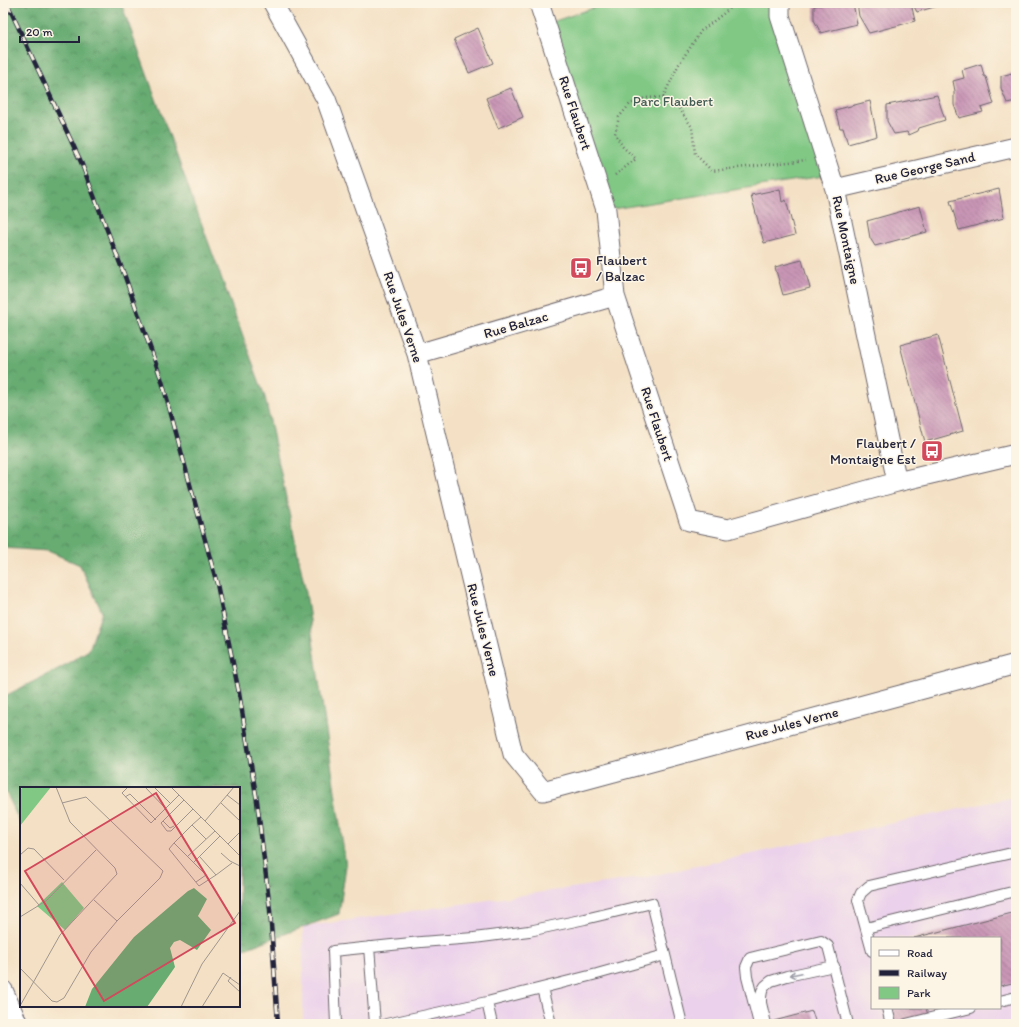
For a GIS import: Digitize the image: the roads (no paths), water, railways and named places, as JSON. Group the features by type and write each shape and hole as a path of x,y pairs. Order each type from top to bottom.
{"street":[{"name":"Rue Jules Verne","path":"274,3 326,99 417,354 513,754 543,791 1016,664"},
{"name":"Rue Flaubert","path":"539,3 606,210 615,296 689,521 728,529 897,482 1016,454"},
{"name":"Rue Montaigne","path":"780,3 780,16 835,189 897,482"},
{"name":"Rue George Sand","path":"835,189 1016,147"},
{"name":"Rue Balzac","path":"417,354 615,296"},
{"path":"3,990 18,1024"}],"lane":[{"path":"871,947 858,900 861,893 869,886 1016,852"},
{"path":"866,928 1016,892"},
{"path":"336,1024 333,952 530,931 652,903 682,1024"},
{"path":"758,1024 747,978 746,967 750,958 821,941 828,946 848,1024"},
{"path":"369,947 375,1024"},
{"path":"386,1024 487,1002 665,955"},
{"path":"766,1024 761,998 762,992 771,981 834,966"},
{"path":"542,988 551,1024"},
{"path":"1001,1001 1016,997"},
{"path":"487,1002 492,1024"},
{"path":"887,1009 891,1024"},
{"path":"906,1024 967,1009"}],"railway":[{"path":"7,3 81,162 124,274 162,381 217,584 239,693 257,801 270,910 278,1024"}],"place":[{"name":"Flaubert / Balzac","path":"581,268"},
{"name":"Flaubert / Montaigne Est","path":"932,451"}],"park label":[{"name":"Parc Flaubert","path":"673,101"}]}
